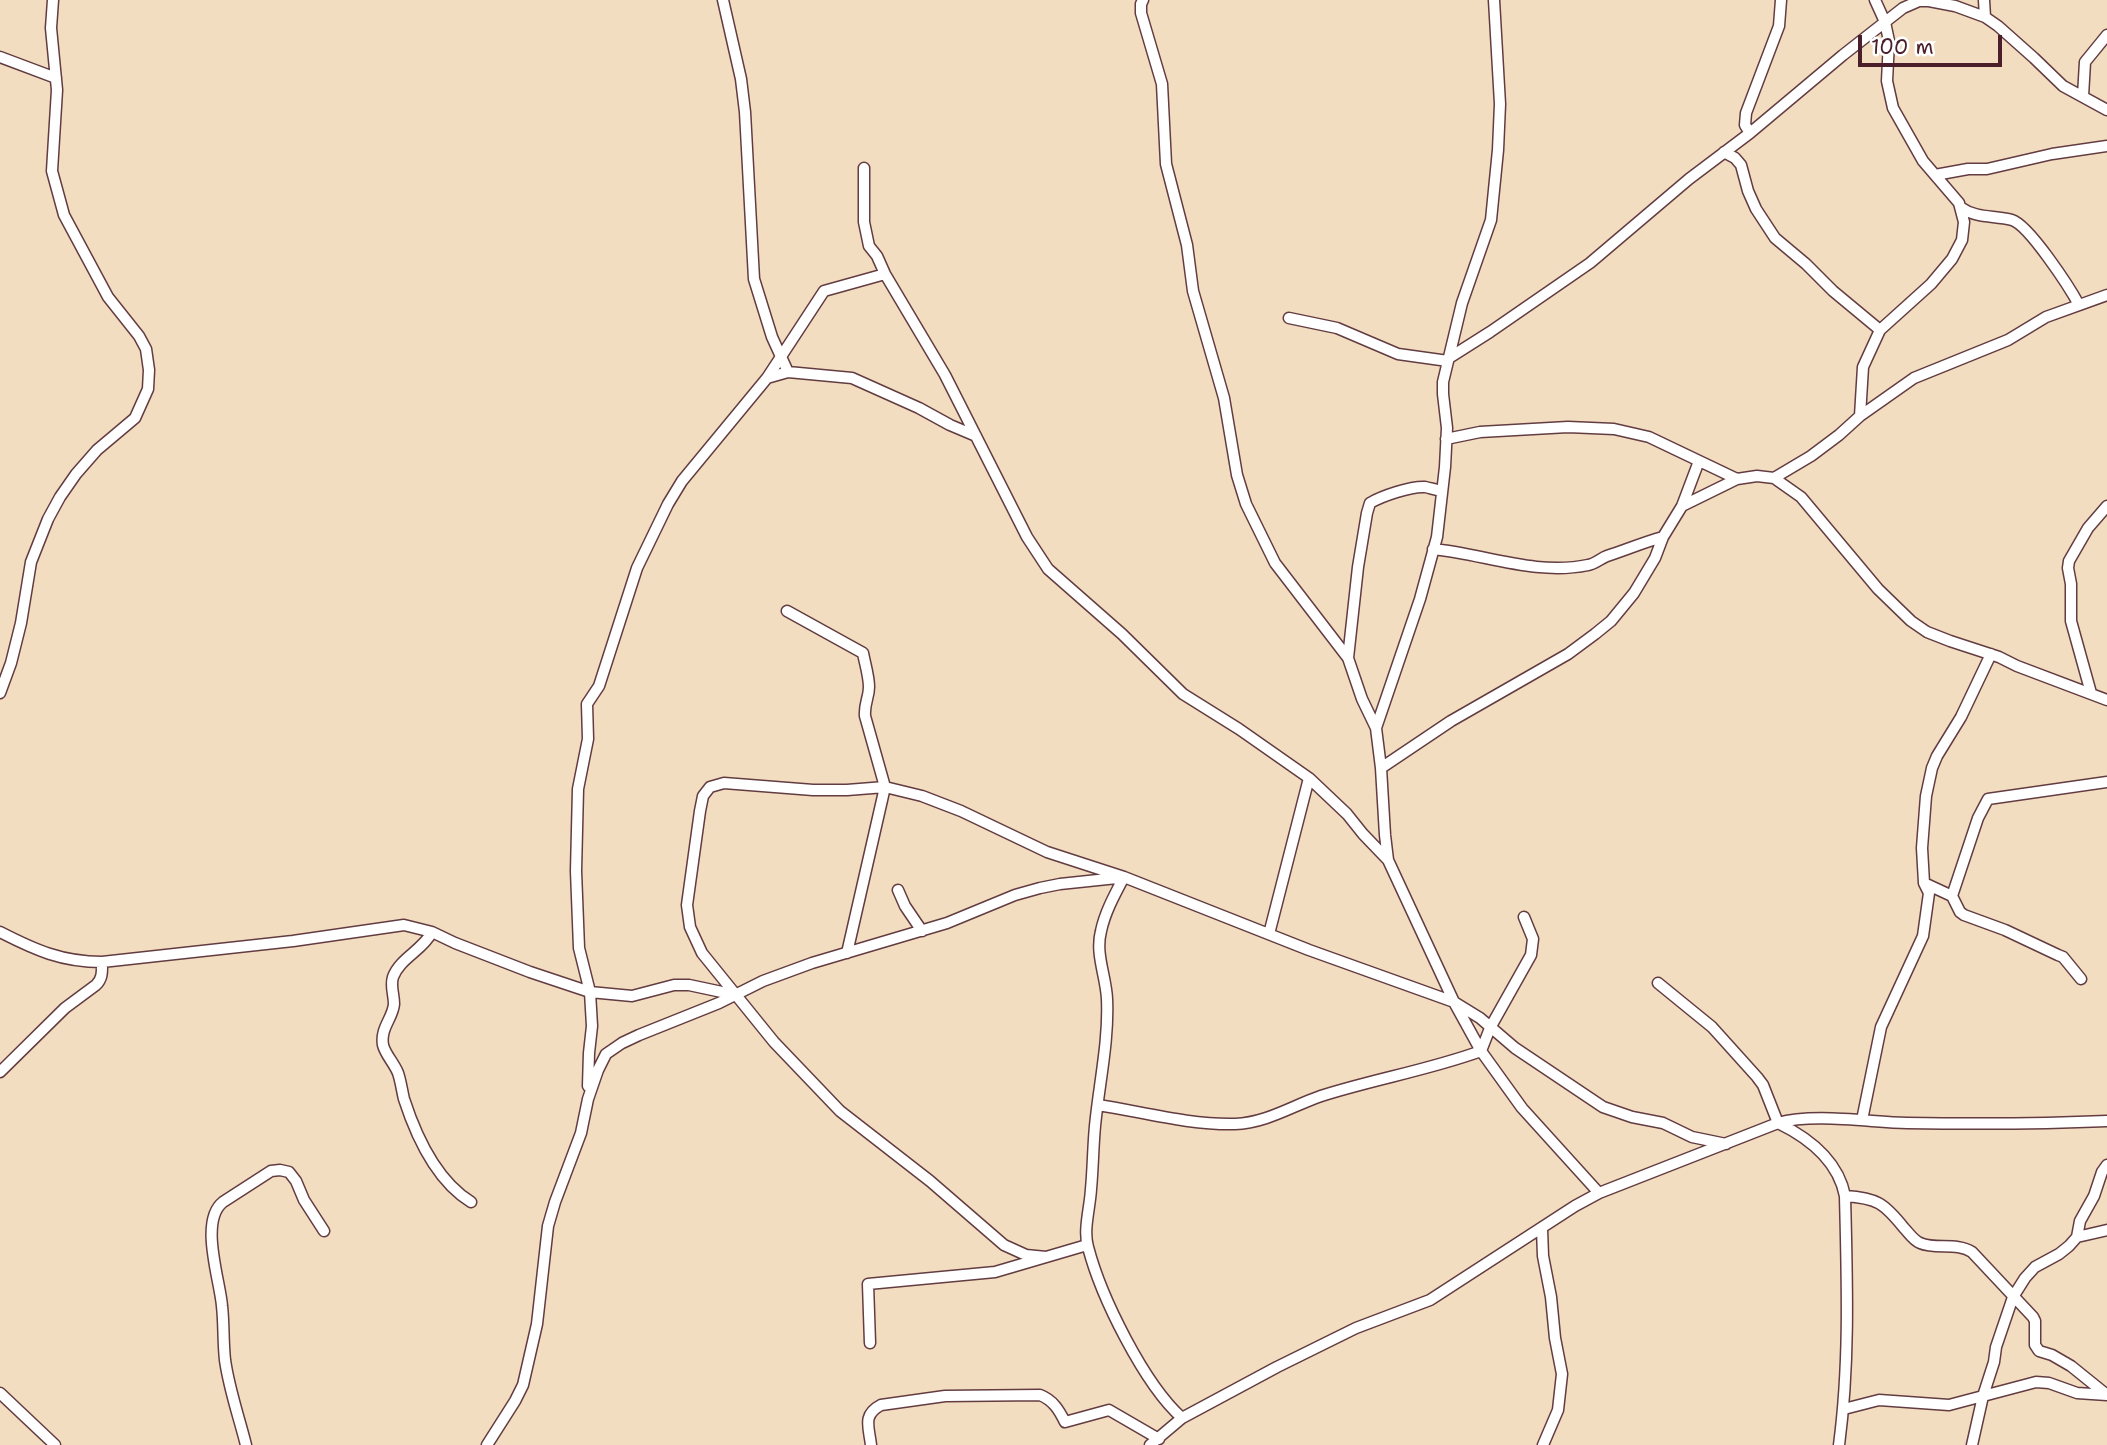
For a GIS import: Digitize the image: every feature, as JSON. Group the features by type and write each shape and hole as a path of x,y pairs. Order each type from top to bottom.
{"street":[{"path":"0,693 18,636 31,562 48,519 76,474 97,450 135,418 148,389 146,349 108,297 64,215 52,170 57,118 51,28 53,0"},
{"path":"723,0 741,79 745,112 754,279 772,337 788,372"},
{"path":"1143,0 1141,13 1162,84 1168,177 1186,246 1193,291 1226,408 1237,475 1246,504 1275,563 1348,658 1362,699 1376,728 1388,860 1454,1002 1481,1051 1522,1108 1599,1193"},
{"path":"1376,728 1420,599 1439,523 1447,418 1443,388 1471,271 1489,227 1500,104 1494,0"},
{"path":"1750,133 1745,119 1748,106 1779,26 1781,0"},
{"path":"1875,0 1885,22 1889,41 1887,81 1890,100 1917,152 1961,207 1978,216 2020,223 2040,247 2079,305"},
{"path":"1289,318 1337,328 1398,354 1449,359 1574,274 1689,178 1750,133 1843,54 1903,8 1919,0 1947,4 1985,17 2063,86 2107,110"},
{"path":"1984,0 1985,17"},
{"path":"2083,96 2085,62 2107,35"},
{"path":"0,57 56,78"},
{"path":"1935,175 1968,169 1987,169 2052,153 2107,146"},
{"path":"1724,152 1741,165 1753,204 1775,238 1880,330"},
{"path":"864,168 866,236 869,246 946,375 1027,537 1048,569 1122,634 1183,694 1309,778 1347,814 1388,860"},
{"path":"1860,416 1863,367 1880,330 1931,284 1958,251 1964,230 1961,207"},
{"path":"588,1099 592,1026 590,992 579,948 576,871 578,789 588,739 587,704 599,686 637,568 682,481 767,378 824,291 885,274"},
{"path":"1774,478 1811,456 1860,416 1918,376 2015,337 2046,317 2107,295"},
{"path":"767,378 788,372 852,379 976,436"},
{"path":"1446,439 1480,432 1605,428 1649,437 1737,479"},
{"path":"1381,768 1451,721 1567,654 1611,621 1627,604 1645,577 1663,537 1682,506 1699,461"},
{"path":"1682,506 1737,479 1757,476 1774,478 1801,497 1878,589 1911,621 1927,632 2107,700"},
{"path":"1348,658 1358,568 1370,503 1384,496 1416,488 1442,491"},
{"path":"2091,694 2071,621 2068,568 2069,561 2088,528 2107,506"},
{"path":"1433,549 1508,563 1555,568 1589,565 1606,556 1619,554 1663,537"},
{"path":"787,611 863,653 870,685 864,705 865,716 885,787 847,953"},
{"path":"1862,1120 1881,1027 1923,936 1928,898 1924,883 1922,848 1926,796 1932,768 1961,717 1991,654"},
{"path":"1269,934 1309,778"},
{"path":"1952,896 1978,818 1988,799 2107,782"},
{"path":"1046,1257 1026,1255 1004,1245 921,1174 839,1111 783,1053 702,953 691,927 687,905 703,796 710,787 724,783 813,790 885,787 906,791 952,807 1047,852 1124,877 1454,1002 1480,1018 1514,1048 1603,1107 1632,1117 1663,1123 1692,1137 1726,1144"},
{"path":"487,1445 523,1385 537,1324 548,1226 581,1133 588,1099 606,1055 622,1043 812,962 922,931 1040,888 1124,877"},
{"path":"1124,877 1100,931 1099,954 1107,997 1087,1245 1104,1293 1120,1326 1167,1405 1182,1418"},
{"path":"1924,883 1952,896 1964,915 2005,930 2063,957 2081,979"},
{"path":"898,890 922,931"},
{"path":"1481,1051 1490,1028 1533,948 1533,939 1524,917"},
{"path":"0,932 33,949 78,962 293,941 404,925 432,932 530,972 590,992 632,996 674,985 689,985 736,995"},
{"path":"432,932 394,976 394,1007 385,1023 383,1046 398,1073 412,1122 432,1159 447,1182 471,1202"},
{"path":"0,1072 65,1008 100,981 102,961"},
{"path":"1658,983 1712,1027 1763,1085 1778,1123 1802,1135 1822,1152 1843,1183 1847,1365 1839,1445"},
{"path":"1098,1105 1199,1122 1238,1124 1264,1120 1322,1096 1481,1051"},
{"path":"872,1445 868,1418 872,1409 881,1405 945,1396 1040,1395 1053,1403 1065,1422 1109,1410 1154,1442 1182,1418 1277,1367 1356,1328 1430,1300 1599,1193 1778,1123 1799,1119 1905,1123 2107,1121"},
{"path":"2077,1237 2080,1220 2107,1165"},
{"path":"246,1445 225,1362 222,1304 212,1252 217,1206 271,1171 289,1172 324,1231"},
{"path":"1845,1196 1867,1197 1877,1201 1896,1217 1914,1240 1922,1244 1966,1248 1972,1252 2035,1321 2034,1339 2039,1351 2071,1366 2107,1395"},
{"path":"1542,1229 1543,1256 1562,1374 1558,1410 1543,1445"},
{"path":"1972,1445 1996,1347 2013,1297 2035,1267 2059,1254 2077,1237 2107,1230"},
{"path":"870,1343 868,1283 996,1272 1087,1245"},
{"path":"1844,1409 1894,1399 1949,1405 2036,1382 2049,1383 2077,1393 2107,1395"},
{"path":"0,1393 55,1445"}]}
